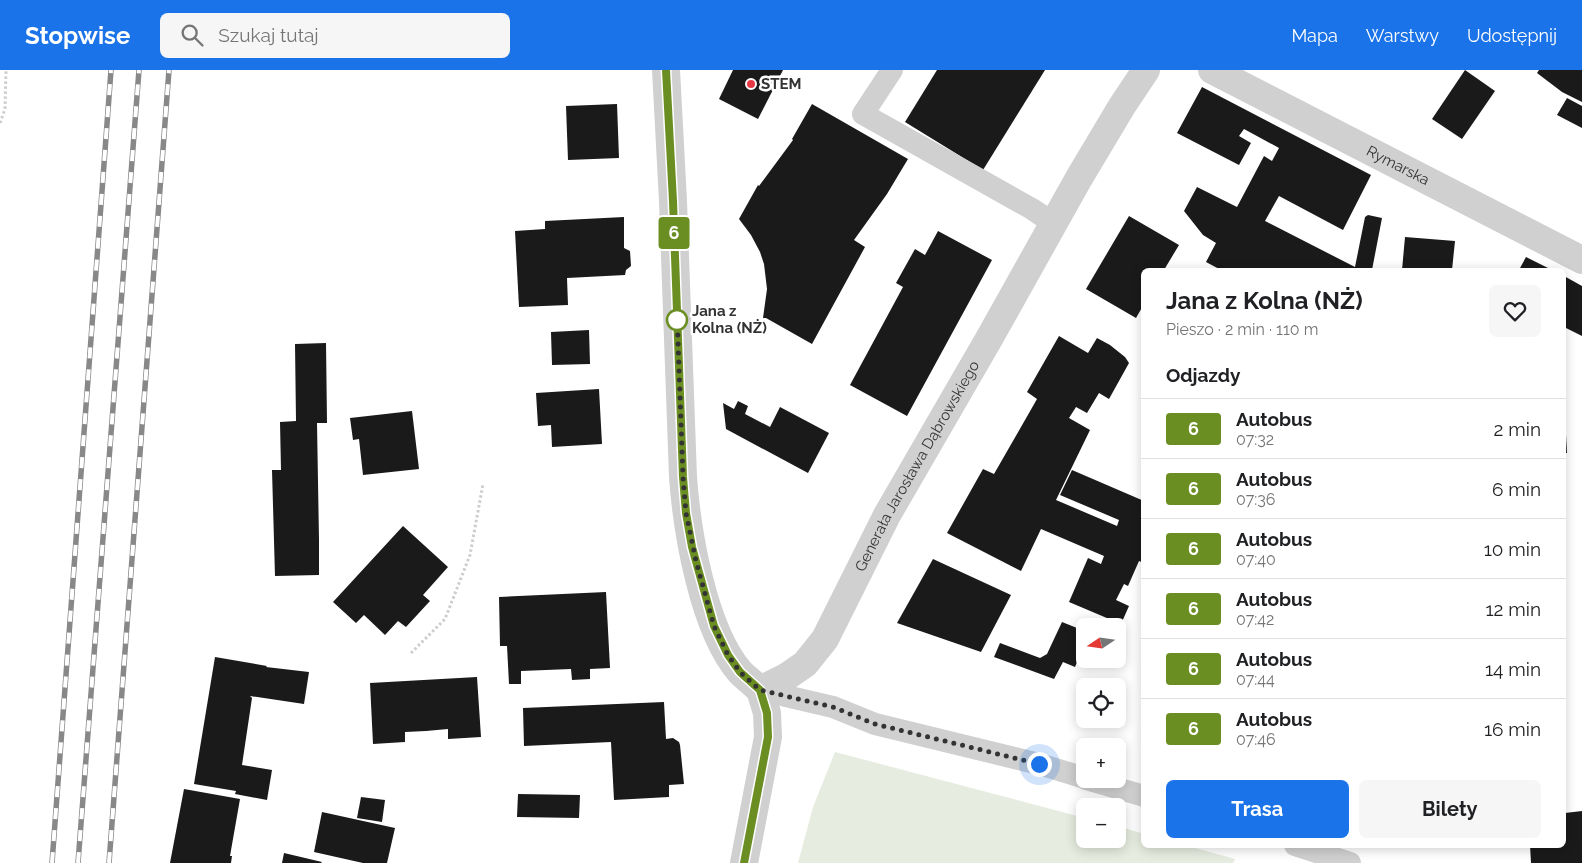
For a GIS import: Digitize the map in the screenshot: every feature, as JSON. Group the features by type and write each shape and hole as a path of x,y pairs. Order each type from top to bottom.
{"street":[{"path":"666,70 686,513 701,582 714,626 736,667 760,690 767,713 768,737 744,863"},
{"name":"Generała Jarosława Dąbrowskiego","path":"760,690 786,677 804,664 825,639 887,515 990,337 1053,223 1122,106 1146,70"},
{"name":"Rymarska","path":"1212,70 1582,260"}],"lane":[{"path":"892,70 863,114 1032,209 1053,223"},
{"path":"760,690 833,707 875,724 1039,764 1076,776"},
{"path":"1117,788 1141,795"},
{"path":"1304,848 1350,863"}],"path":[{"path":"0,123 5,109 6,70"},
{"path":"411,653 445,619 470,555 483,484"}],"shaded area":[{"path":"835,752 1076,816 1076,848 1126,848 1126,828 1141,833 1141,848 1195,848 1235,859 1233,863 798,863 813,807"}],"building":[{"name":"STEM","path":"733,70 783,70 758,119 719,99"},
{"path":"937,70 1045,70 983,170 905,122"},
{"path":"1465,70 1495,91 1462,139 1432,119"},
{"path":"1539,70 1582,70 1582,102 1562,92 1537,73"},
{"path":"1202,87 1371,175 1343,230 1279,196 1265,221 1355,267 1365,217 1368,215 1382,218 1372,268 1217,268 1206,262 1216,243 1203,235 1184,211 1197,187 1237,207 1264,156 1272,161 1279,148 1244,129 1239,136 1251,143 1239,165 1177,133"},
{"path":"1567,98 1582,106 1582,128 1557,115"},
{"path":"617,104 619,158 568,160 566,106"},
{"path":"812,104 908,159 887,194 854,240 865,247 812,344 763,318 767,289 764,264 751,235 739,219 758,185 793,140"},
{"path":"1129,216 1179,245 1165,268 1141,268 1141,309 1136,318 1086,289"},
{"path":"624,217 624,248 630,251 631,266 626,270 625,275 567,278 568,305 519,307 515,231 545,229 545,221"},
{"path":"938,231 992,260 907,416 850,385 903,287 896,283 915,249 925,255"},
{"path":"1405,237 1455,241 1452,268 1402,268"},
{"path":"1526,257 1548,268 1520,268"},
{"path":"1566,277 1582,286 1582,336 1566,328"},
{"path":"589,330 590,364 552,365 551,332"},
{"path":"1059,336 1088,353 1097,338 1110,345 1125,357 1129,363 1109,399 1099,393 1087,413 1076,407 1069,418 1090,430 1056,500 1117,526 1119,520 1060,495 1072,470 1141,500 1141,562 1139,561 1128,586 1124,584 1116,600 1129,606 1124,618 1107,618 1069,602 1088,558 1101,564 1104,556 1041,529 1021,571 947,533 983,469 994,474 1037,399 1027,392"},
{"path":"326,343 327,423 317,423 319,575 275,576 272,470 281,470 280,422 296,421 295,344"},
{"path":"599,389 602,444 552,447 551,425 538,426 536,393"},
{"path":"738,401 748,406 745,414 770,427 780,407 829,433 808,473 726,429 723,403 734,409"},
{"path":"412,411 419,469 363,475 359,439 353,440 350,418"},
{"path":"403,526 448,567 423,595 430,601 406,627 398,621 385,635 364,615 356,623 333,602"},
{"path":"933,559 1011,595 981,652 897,623"},
{"path":"606,592 610,668 590,669 590,679 572,680 571,669 521,671 521,684 509,684 507,646 500,646 499,597"},
{"path":"1062,622 1076,628 1075,667 1063,662 1054,679 994,657 1000,643 1040,658 1047,654"},
{"path":"215,657 266,667 309,672 304,704 250,696 252,698 242,765 272,770 267,800 235,794 236,791 194,784"},
{"path":"477,677 481,737 448,739 448,729 405,732 405,742 373,744 370,683"},
{"path":"664,702 666,739 673,738 679,742 684,784 669,785 669,797 614,800 611,742 524,746 523,708"},
{"path":"184,789 240,799 230,856 232,856 231,863 170,863"},
{"path":"518,794 580,795 579,818 517,817"},
{"path":"361,797 385,800 382,822 357,818"},
{"path":"1582,811 1582,863 1531,863 1530,848 1566,848 1566,813"},
{"path":"322,812 395,828 387,863 363,863 314,852"},
{"path":"284,853 322,862 282,863"}],"railway":[{"path":"52,863 111,70"},
{"path":"78,863 139,70"},
{"path":"109,863 169,70"}],"bus line":[{"name":"6","path":"666,70 686,513 692,547 714,626 728,655 740,672 760,690 767,713 768,737 744,863"}],"place":[{"name":"STEM","path":"751,84"},
{"name":"Jana z Kolna (NŻ)","path":"677,320"}],"route":[{"path":"677,320 677,314 683,477 686,513 692,547 714,626 728,655 740,672 760,690 833,707 875,724 1039,764"}]}
